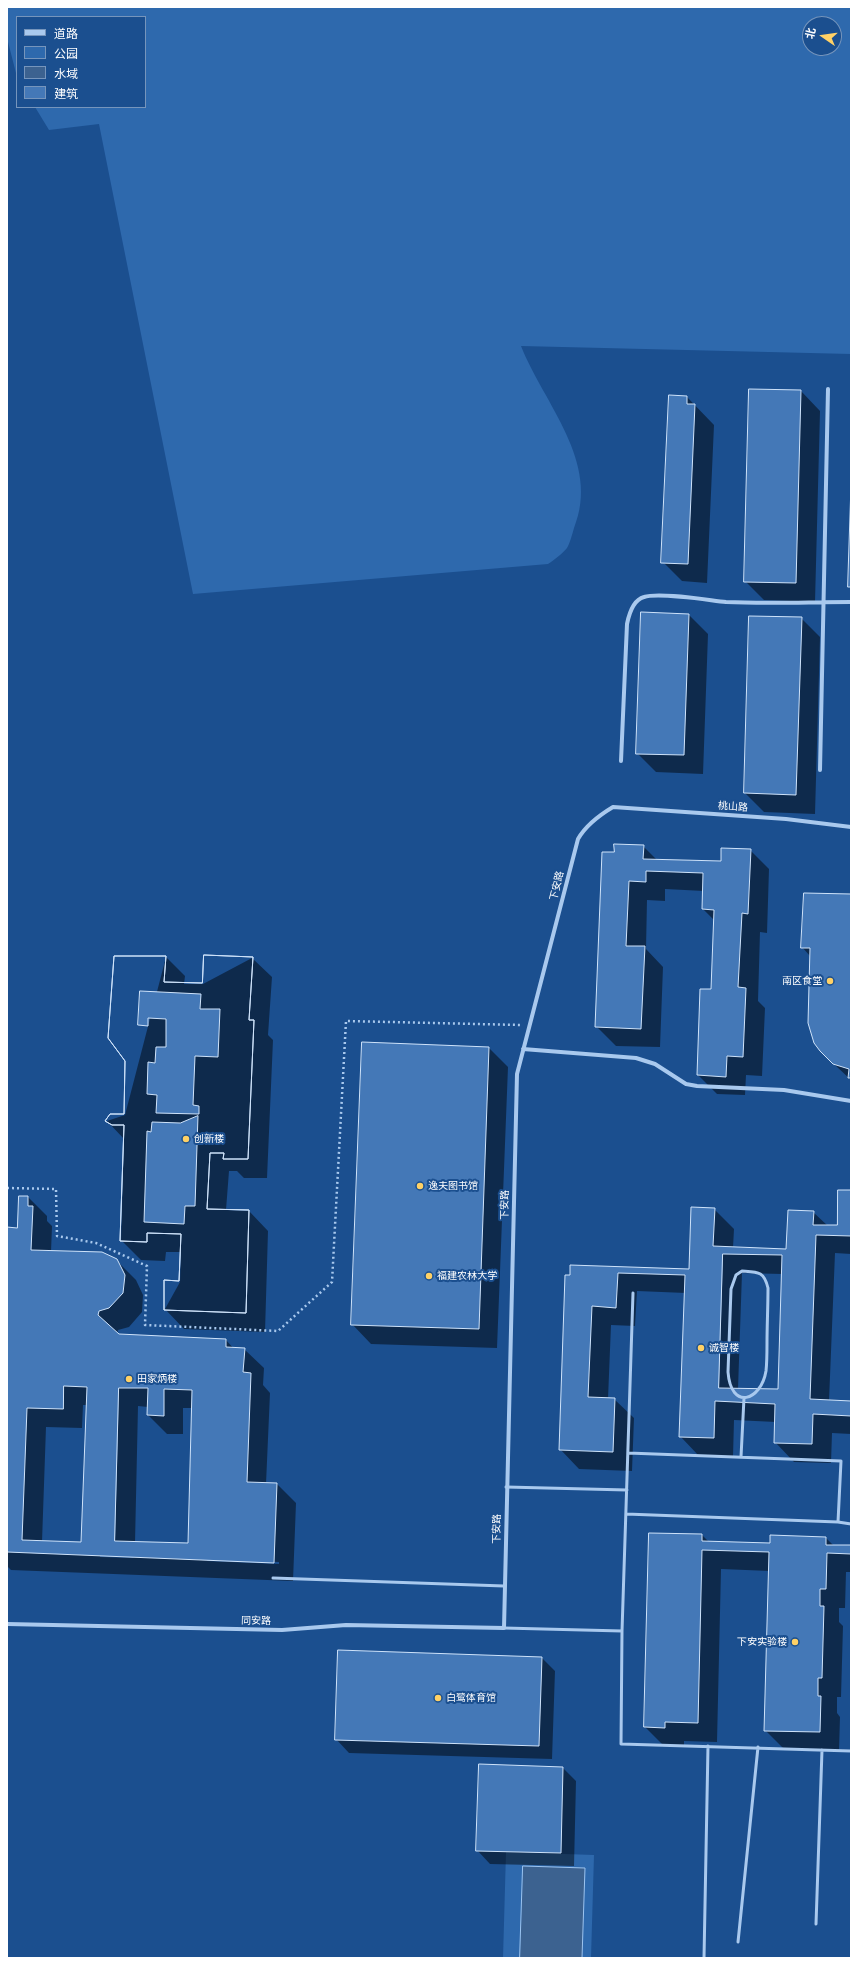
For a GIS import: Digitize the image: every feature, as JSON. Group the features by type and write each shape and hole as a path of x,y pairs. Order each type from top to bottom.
{"street":[{"path":"820,770 828,389"},
{"path":"621,761 627,624 630,611 642,597 655,595 726,602 851,602"},
{"name":"桃山路","path":"612,807 786,819 851,827"},
{"name":"下安路","path":"504,1628 506,1487 517,1074 578,839 583,831 599,815 612,807"},
{"path":"523,1049 636,1058 655,1064 686,1084 696,1086 784,1090 851,1101"},
{"name":"同安路","path":"7,1624 282,1630 346,1625 504,1628"}],"lane":[{"path":"742,1271 761,1273 766,1278 768,1288 766,1371 759,1388 752,1396 744,1398 737,1396 732,1391 729,1383 732,1289 736,1275 742,1271"},
{"path":"633,1294 622,1631 621,1744 851,1751"},
{"path":"741,1457 744,1398"},
{"path":"628,1452 840,1461 838,1522"},
{"path":"506,1487 627,1490"},
{"path":"626,1514 838,1522 851,1524"},
{"path":"273,1578 504,1586"},
{"path":"504,1628 622,1631"},
{"path":"704,1958 708,1746"},
{"path":"738,1942 758,1747"},
{"path":"816,1924 822,1750"}],"path":[{"path":"7,1188 56,1189 57,1236 96,1243 147,1266 145,1325 278,1331 332,1282 346,1020 530,1026"}],"green space":[{"path":"7,7 851,7 851,354 521,346 566,434 575,457 580,480 580,504 571,539 567,548 555,559 548,564 193,594 99,124 49,130 36,108 146,108 146,16 16,16 16,73 7,38"},
{"path":"506,1852 594,1855 591,1958 503,1958"}],"water":[{"path":"523,1866 585,1868 582,1958 520,1958"}],"building":[{"path":"749,389 801,390 796,583 744,582"},
{"path":"669,395 687,396 687,404 695,404 688,564 661,563"},
{"path":"851,485 851,587 848,587"},
{"path":"641,612 689,614 684,755 636,754"},
{"path":"749,616 802,617 796,795 744,793"},
{"path":"614,844 644,845 643,859 721,861 721,848 751,849 748,914 742,913 738,987 746,988 743,1057 727,1056 726,1077 697,1075 700,989 711,989 714,910 702,909 703,873 646,871 646,882 629,881 626,946 645,946 641,1029 595,1027 602,852 614,852"},
{"name":"南区食堂","path":"804,893 851,894 851,1078 848,1078 849,1069 833,1064 820,1051 814,1043 808,1023 810,948 801,948"},
{"name":"创新楼","path":"204,955 253,957 249,1020 254,1020 248,1159 223,1159 224,1153 210,1153 207,1209 249,1210 246,1313 164,1310 164,1280 179,1281 181,1234 147,1233 147,1242 120,1241 124,1125 112,1125 105,1121 110,1114 124,1114 125,1061 108,1038 114,956 166,956 164,982 202,983","holes":["140,991 201,994 200,1009 220,1009 218,1057 195,1056 193,1105 199,1106 199,1114 156,1113 157,1095 147,1094 148,1062 155,1063 156,1047 166,1047 166,1019 148,1018 148,1026 138,1025","198,1116 195,1206 185,1206 184,1224 144,1222 147,1131 151,1132 152,1122 180,1123"]},
{"name":"创新楼","path":"204,955 253,957 249,1020 254,1020 248,1159 223,1159 224,1153 210,1153 207,1209 249,1210 246,1313 164,1310 164,1280 179,1281 181,1234 147,1233 147,1242 120,1241 124,1125 112,1125 105,1121 110,1114 124,1114 125,1061 108,1038 114,956 166,956 164,982 202,983"},
{"name":"逸夫图书馆","path":"362,1042 489,1047 479,1329 351,1325"},
{"name":"诚智楼","path":"838,1190 851,1190 851,1236 816,1235 810,1399 851,1401 851,1416 813,1414 812,1444 774,1443 775,1404 715,1401 714,1438 679,1437 685,1275 618,1273 616,1308 592,1306 588,1397 615,1398 613,1452 559,1450 565,1275 570,1275 570,1265 689,1269 691,1207 715,1208 713,1246 786,1249 788,1210 814,1211 813,1225 837,1225","holes":["723,1254 782,1255 778,1389 719,1388"]},
{"name":"田家炳楼","path":"19,1196 28,1196 28,1206 33,1206 31,1250 102,1252 117,1259 125,1275 123,1293 109,1308 99,1311 98,1315 119,1334 226,1339 226,1347 245,1348 243,1372 251,1373 247,1482 277,1483 274,1563 7,1552 7,1227 17,1228","holes":["64,1386 87,1387 81,1542 22,1540 27,1408 63,1409","119,1388 148,1388 147,1415 164,1416 164,1389 192,1390 188,1543 115,1541"]},
{"name":"下安实验楼","path":"649,1533 702,1534 702,1541 770,1543 770,1535 826,1537 826,1545 851,1545 851,1554 827,1553 826,1589 820,1589 820,1606 824,1606 822,1678 818,1678 818,1696 821,1696 820,1732 764,1731 769,1552 702,1550 698,1723 665,1722 665,1728 644,1727"},
{"name":"白鹭体育馆","path":"338,1650 542,1657 539,1746 335,1740"},
{"path":"479,1764 563,1767 561,1853 476,1851"}],"place":[{"name":"南区食堂","path":"830,981"},
{"name":"创新楼","path":"186,1139"},
{"name":"逸夫图书馆","path":"420,1186"},
{"name":"福建农林大学","path":"429,1276"},
{"name":"诚智楼","path":"701,1348"},
{"name":"田家炳楼","path":"129,1379"},
{"name":"下安实验楼","path":"795,1642"},
{"name":"白鹭体育馆","path":"438,1698"}]}
